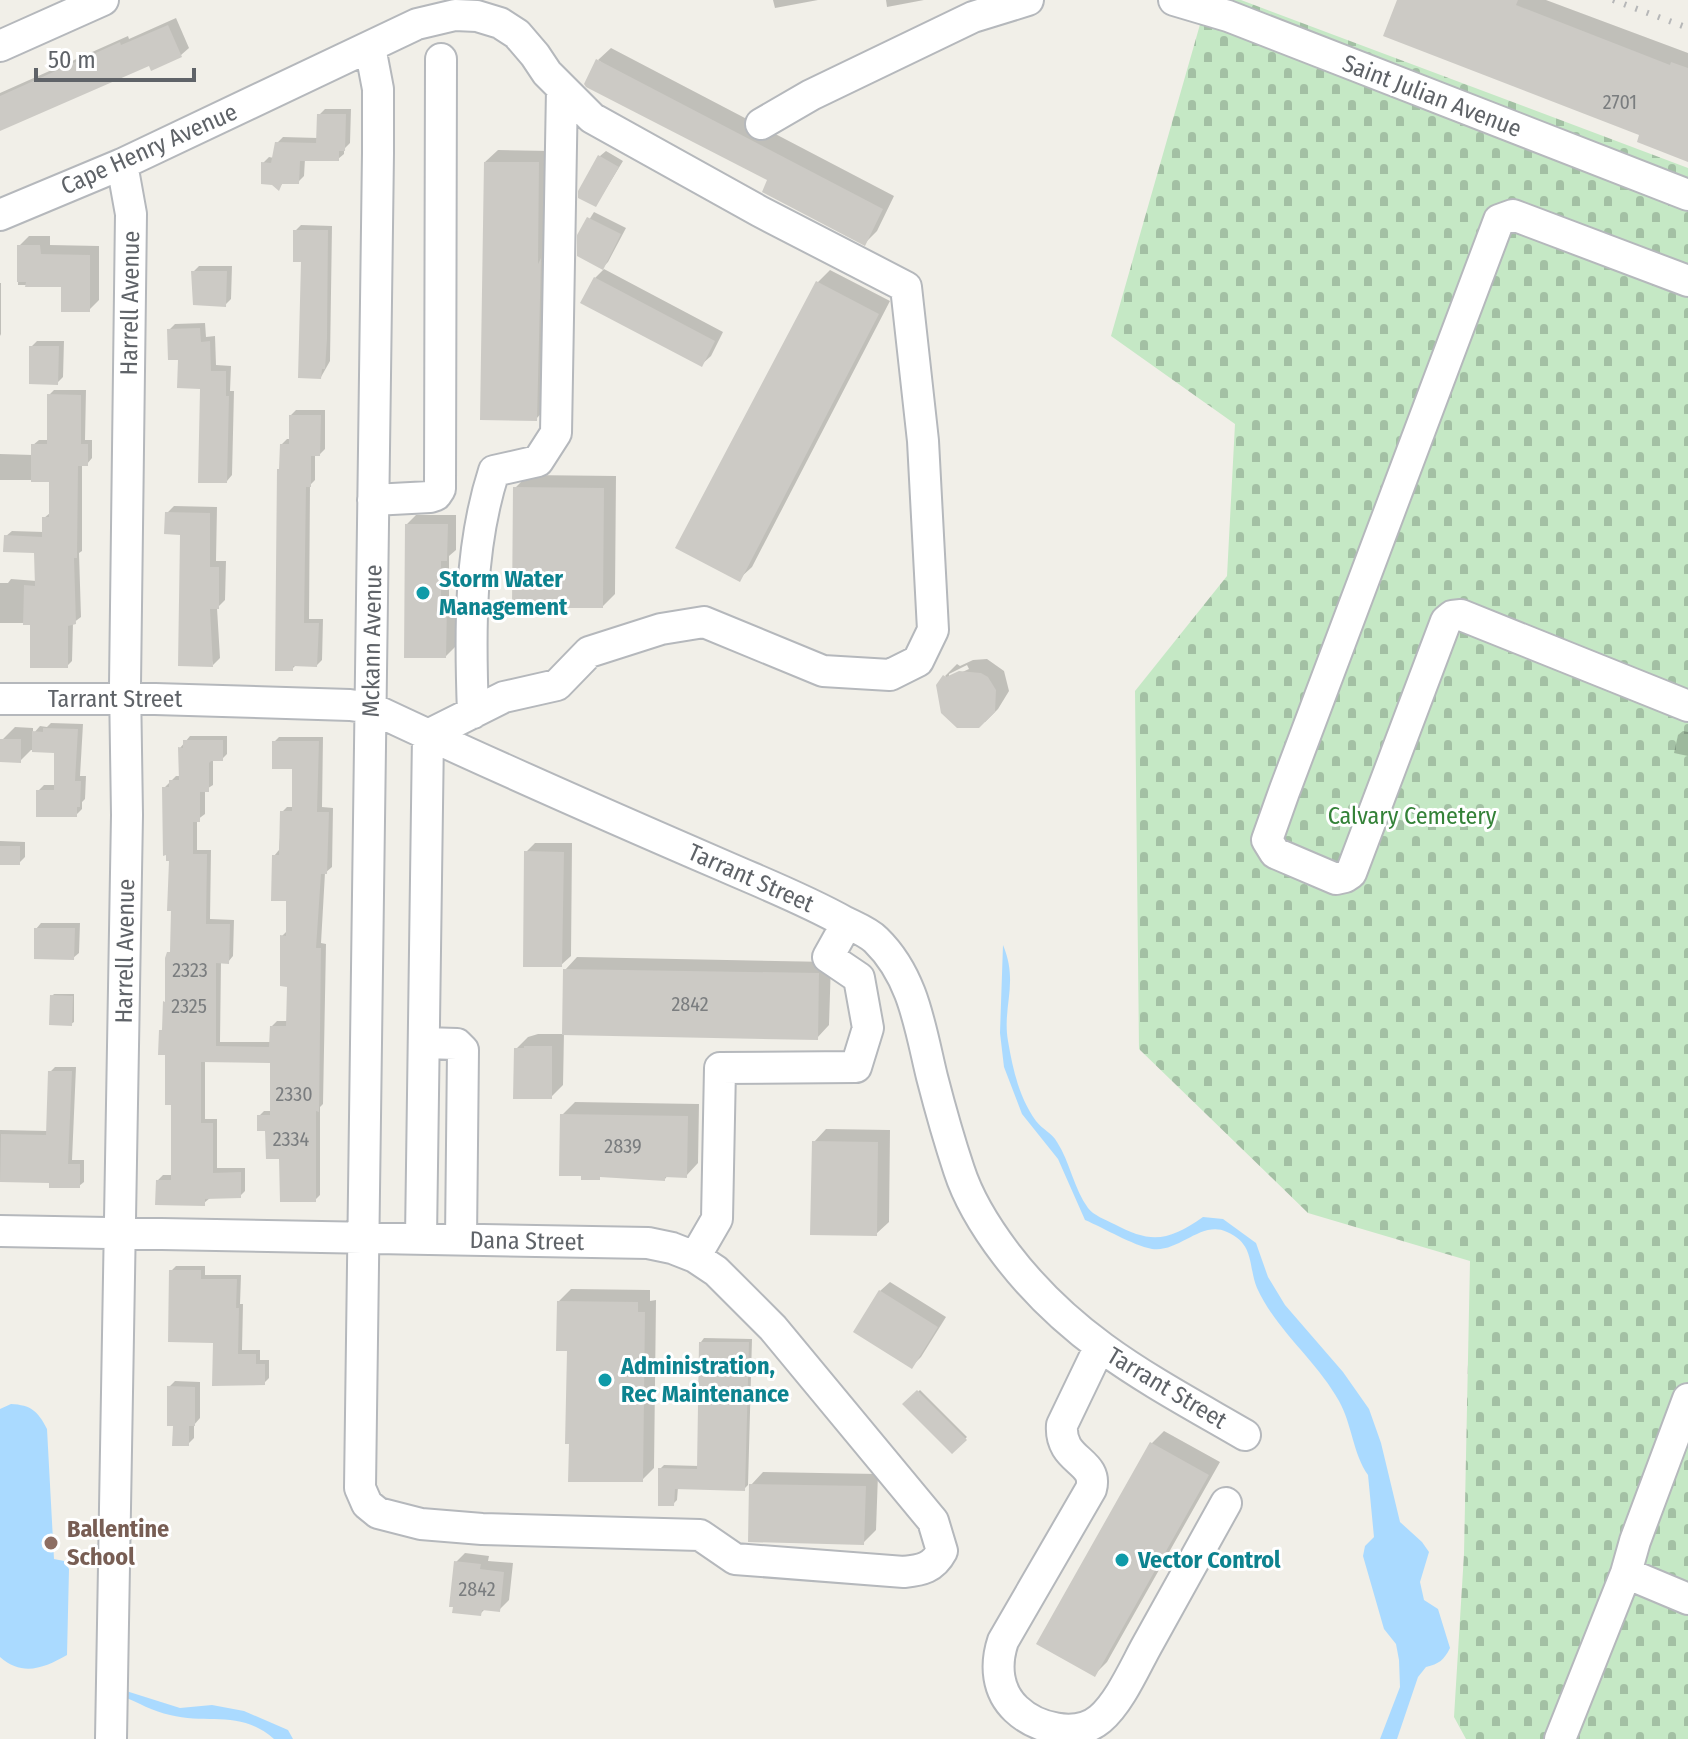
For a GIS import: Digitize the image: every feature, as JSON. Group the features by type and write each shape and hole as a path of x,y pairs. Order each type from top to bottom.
{"street":[{"path":"0,46 103,0"},
{"path":"761,124 811,95 973,17 1028,0"},
{"name":"Saint Julian Avenue","path":"1174,0 1228,16 1688,195"},
{"name":"Cape Henry Avenue","path":"0,215 122,164 431,19 455,15 477,16 500,23 517,34 554,81 592,118 759,211 906,287 923,441 933,630 918,661 890,675 823,671 704,622 661,629 589,652 557,685 504,697 473,713"},
{"name":"Mckann Avenue","path":"370,47 378,89 360,1488 367,1504 378,1513 421,1524 482,1529 700,1535 735,1559 904,1572 923,1570 936,1561 942,1551 933,1521"},
{"path":"373,500 430,497 440,489 441,59"},
{"path":"421,1238 428,735 473,713 475,570 482,508 494,471 538,461 556,433 554,81"},
{"name":"Harrell Avenue","path":"111,1739 126,969 131,214 122,164"},
{"path":"1688,281 1513,215 1499,220 1267,840 1275,853 1336,879 1351,873 1430,661 1446,621 1452,616 1461,615 1688,706"},
{"name":"Tarrant Street","path":"0,699 126,699 371,708 820,908 874,937 906,981 917,1008 960,1173 977,1210 1026,1280 1064,1319 1099,1348 1245,1435"},
{"path":"695,1257 717,1219 720,1068 856,1067 868,1028 859,978 828,957 847,923"},
{"path":"424,1043 457,1044 463,1050 461,1239"},
{"name":"Dana Street","path":"0,1231 648,1243 672,1248 695,1257 716,1271 773,1328 933,1521"},
{"path":"1099,1348 1062,1425 1061,1436 1071,1454 1091,1471 1093,1481 1003,1641 998,1657 998,1674 1012,1705 1024,1717 1058,1729 1077,1728 1101,1719 1124,1687 1226,1503"},
{"path":"1560,1739 1626,1573 1640,1526 1688,1399"},
{"path":"1626,1573 1688,1599"}],"green space":[{"name":"Calvary Cemetery","path":"1207,0 1241,0 1688,168 1688,1739 1466,1739 1454,1717 1464,1554 1470,1261 1308,1213 1139,1049 1135,691 1227,576 1235,424 1111,336"}],"water":[{"path":"1003,945 1010,971 1008,1041 1018,1083 1036,1121 1061,1150 1088,1208 1127,1230 1149,1237 1170,1235 1203,1217 1223,1219 1256,1243 1268,1277 1285,1305 1343,1372 1369,1409 1381,1443 1400,1522 1429,1552 1420,1582 1424,1600 1438,1609 1450,1648 1441,1661 1426,1667 1418,1677 1397,1739 1380,1739 1400,1687 1399,1660 1396,1644 1384,1629 1363,1556 1365,1546 1374,1537 1368,1475 1339,1401 1265,1303 1254,1280 1246,1249 1236,1237 1217,1229 1208,1230 1171,1246 1152,1249 1085,1220 1058,1159 1022,1114 1004,1067 1000,1033"},
{"path":"11,1404 33,1410 47,1429 54,1559 64,1561 69,1569 67,1655 50,1664 25,1669 0,1657 0,1409"},
{"path":"123,1690 180,1708 212,1705 244,1711 288,1730 293,1739 274,1739 249,1724 236,1721 164,1714 122,1696"}],"building":[{"path":"1397,0 1518,0 1516,5 1670,65 1671,62 1688,68 1688,162 1637,142 1639,135 1383,36"},
{"path":"168,25 182,57 151,71 149,66 0,131 0,96 120,42 121,45"},
{"path":"596,59 883,209 865,246 762,192 767,180 586,87 584,84"},
{"path":"317,114 346,114 345,151 339,151 339,161 300,161 299,184 282,184 279,191 272,185 261,184 261,162 271,163 275,142 316,143"},
{"path":"598,155 619,167 596,207 578,198 578,191"},
{"path":"484,162 539,162 538,264 541,258 537,421 480,420"},
{"path":"587,217 621,234 603,270 577,256 577,235"},
{"path":"293,230 328,230 327,339 325,369 322,369 321,379 298,378 301,262 293,262"},
{"path":"17,245 40,245 41,254 90,255 90,312 61,312 61,287 25,287 26,282 17,282"},
{"path":"191,271 227,271 226,307 193,305"},
{"path":"594,277 715,341 702,367 580,303"},
{"path":"816,281 879,314 740,582 675,548"},
{"path":"200,328 201,342 210,341 211,371 226,371 226,396 229,396 227,483 198,483 200,389 177,388 178,360 168,360 167,329"},
{"path":"29,346 59,346 58,385 29,384"},
{"path":"47,394 81,395 81,444 88,444 88,466 78,466 77,558 74,558 76,624 68,626 68,668 30,668 30,625 23,625 24,585 35,586 34,553 3,552 4,535 42,537 42,517 49,517 49,482 31,482 31,444 47,444"},
{"path":"289,415 321,415 320,456 311,456 311,487 306,487 304,623 319,623 317,667 293,666 293,671 275,671 277,469 280,444 289,444"},
{"path":"513,487 604,488 603,608 512,608"},
{"path":"165,512 210,513 210,567 219,567 219,609 210,609 213,667 178,666 180,535 164,534"},
{"name":"Storm Water Management","path":"405,524 448,524 447,561 441,561 441,604 447,604 446,658 404,658"},
{"path":"959,671 981,673 988,677 996,690 995,712 979,728 957,728 941,713 936,685 943,675 946,677"},
{"path":"43,728 78,729 75,781 81,781 77,817 36,817 36,790 54,790 54,753 32,752 32,731 43,732"},
{"path":"0,739 21,739 21,763 0,762"},
{"path":"183,740 223,740 223,761 209,763 209,792 200,792 200,822 193,822 193,854 207,854 206,924 230,924 229,964 216,963 216,1046 269,1047 270,1026 286,1026 287,987 280,986 280,935 286,936 286,901 271,901 272,855 279,855 280,811 292,811 292,769 272,769 272,741 319,741 317,812 329,812 327,874 321,874 316,948 321,948 316,1202 280,1202 279,1159 266,1159 265,1131 257,1131 257,1115 270,1115 270,1063 201,1062 201,1123 213,1123 213,1173 241,1172 241,1198 205,1199 205,1206 155,1205 156,1180 171,1180 171,1105 165,1105 165,1055 158,1055 165,1002 165,958 170,952 171,911 167,911 169,861 166,861 166,855 163,856 162,787 169,787 169,780 179,780 178,747 183,748"},
{"path":"0,846 20,846 20,865 0,865"},
{"path":"524,851 564,852 562,967 523,967"},
{"path":"34,928 75,928 74,960 34,959"},
{"path":"563,969 819,973 818,1040 562,1035"},
{"path":"50,995 73,996 72,1026 49,1025"},
{"path":"552,1046 552,1099 513,1099 514,1048"},
{"path":"48,1071 72,1071 68,1164 80,1164 80,1188 49,1188 49,1183 0,1182 1,1134 46,1135"},
{"path":"560,1114 688,1116 687,1178 665,1177 665,1181 600,1177 600,1180 581,1180 581,1176 559,1176"},
{"path":"812,1141 878,1142 877,1236 810,1235"},
{"path":"169,1270 201,1270 201,1279 237,1279 238,1354 256,1354 256,1364 265,1364 265,1385 212,1386 213,1343 168,1342"},
{"path":"879,1290 938,1327 912,1369 853,1332"},
{"name":"Administration, Rec Maintenance","path":"557,1301 638,1302 638,1312 645,1312 643,1482 568,1482 569,1444 565,1444 567,1351 556,1351"},
{"path":"699,1342 749,1342 745,1491 675,1489 674,1506 658,1506 658,1468 697,1469"},
{"path":"167,1386 195,1387 195,1426 189,1426 189,1446 172,1446 173,1426 167,1426"},
{"path":"917,1390 967,1440 952,1454 902,1404"},
{"name":"Vector Control","path":"1150,1442 1209,1475 1095,1677 1036,1644"},
{"path":"749,1484 866,1486 864,1545 748,1542"},
{"path":"454,1561 481,1564 480,1569 504,1572 500,1612 482,1610 481,1616 452,1613 453,1607 449,1607"}],"railway":[{"path":"1613,0 1688,28"}],"place":[{"name":"Storm Water Management","path":"423,593"},
{"name":"Administration, Rec Maintenance","path":"605,1380"},
{"name":"Ballentine School","path":"51,1543"},
{"name":"Vector Control","path":"1122,1560"}]}
